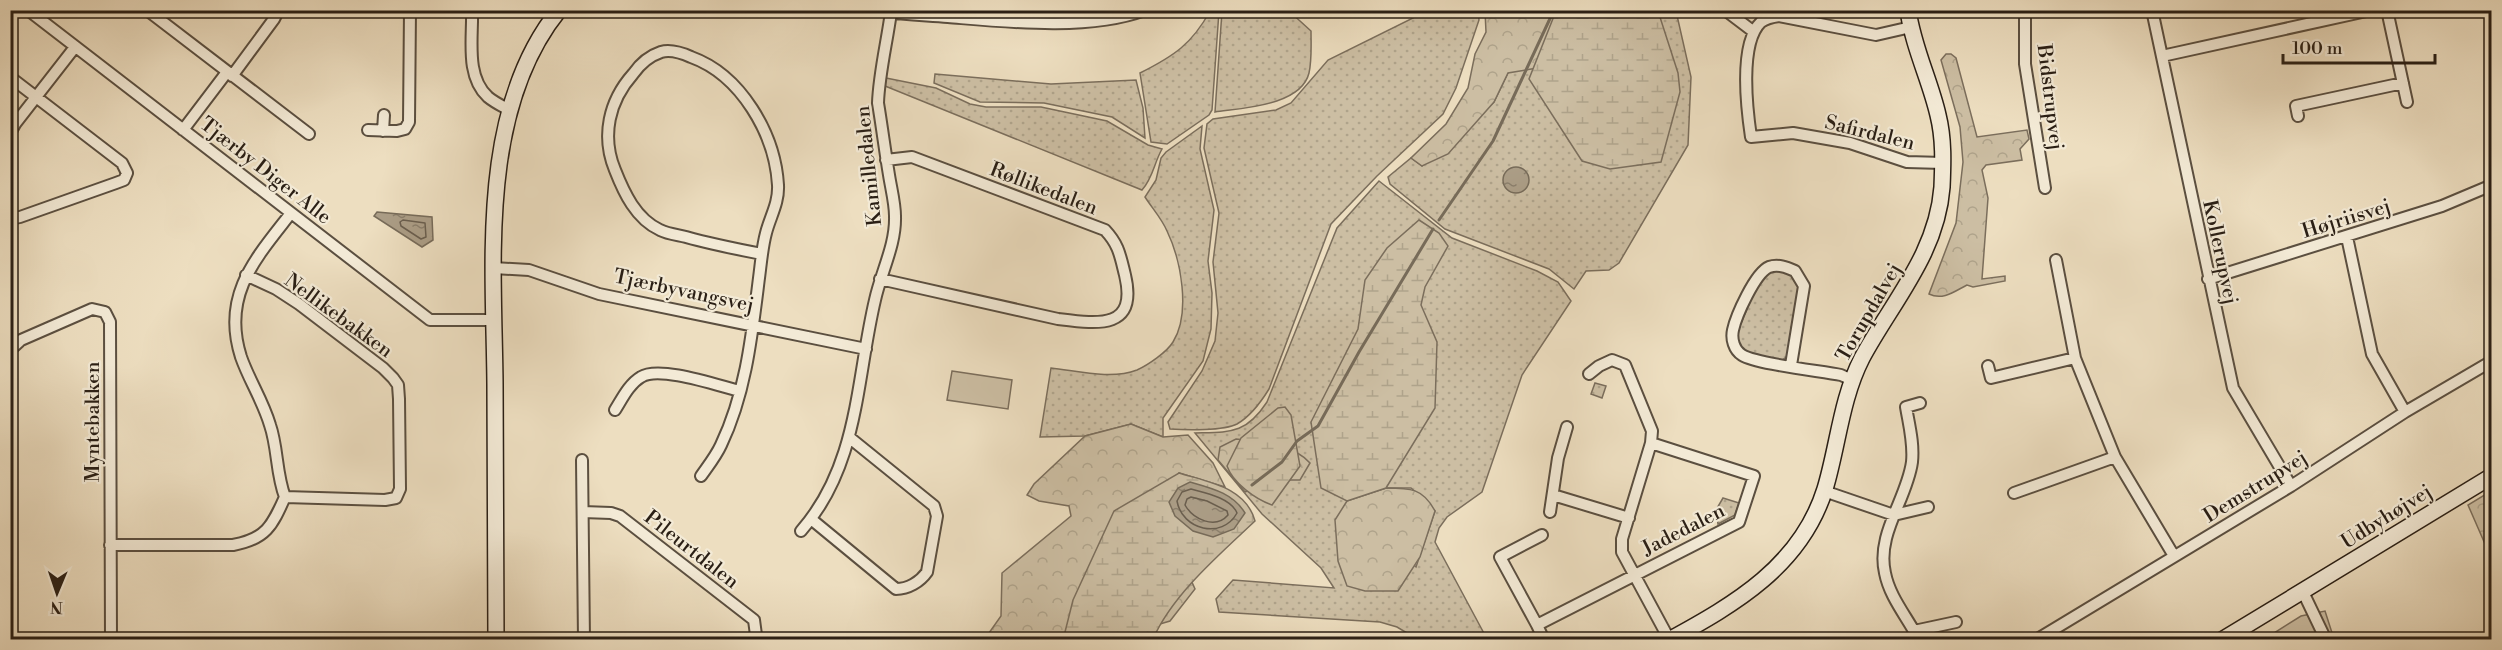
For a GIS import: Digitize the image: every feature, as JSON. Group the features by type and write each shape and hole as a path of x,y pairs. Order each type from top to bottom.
{"street":[{"name":"Tjærby Diger Alle","path":"28,10 430,320 495,321"},
{"path":"147,10 309,134"},
{"path":"183,130 274,19 277,13 275,10"},
{"path":"368,130 405,129 409,122 410,10"},
{"path":"472,10 473,69 477,83 488,97 508,110"},
{"path":"496,639 495,196 508,110 532,53 559,10"},
{"path":"1047,10 1047,22"},
{"name":"Kamilledalen","path":"801,531 811,519 831,485 850,438 880,279 893,240 895,215 879,94 887,11 1047,22 1101,21 1123,18 1145,10"},
{"path":"1725,10 1754,32 1768,18 1779,16 1876,35 1911,27"},
{"name":"Torupdalvej","path":"1670,639 1732,604 1762,581 1802,536 1824,490 1852,380 1926,251 1937,217 1943,163 1938,115 1908,10"},
{"name":"Bidstrupvej","path":"2025,10 2025,64 2045,188"},
{"name":"Kollerupvej","path":"2152,10 2233,388 2291,486"},
{"path":"2162,56 2370,10"},
{"path":"2387,10 2407,102"},
{"name":"Safirdalen","path":"1754,32 1747,67 1745,99 1752,137 1793,133 1850,143 1907,162 1943,163"},
{"path":"10,133 35,96 75,47"},
{"path":"701,476 720,446 740,391 753,326 766,232 775,210 778,186 773,156 756,112 732,82 701,60 676,51 662,52 643,61 624,84 611,107 607,134 611,161 624,195 644,218 660,230 762,254"},
{"path":"10,77 122,163 127,173 124,180 10,219"},
{"path":"2298,116 2296,106 2403,83"},
{"path":"383,131 384,115"},
{"name":"Røllikedalen","path":"880,279 1058,319 1088,322 1113,320 1123,313 1128,303 1129,291 1117,242 1105,230 912,157 886,160"},
{"name":"Højriisvej","path":"2208,279 2442,206 2492,185"},
{"path":"110,545 233,545 250,542 262,535 269,527 285,497 280,484 279,467 270,424 247,374 235,336 234,314 252,263 291,213"},
{"path":"2347,237 2372,354 2405,412"},
{"path":"2056,260 2075,358 2115,457 2174,556"},
{"path":"1791,365 1804,286 1795,271 1775,266 1765,269 1755,280 1733,330 1734,346 1742,355 1791,365 1842,375 1852,380"},
{"name":"Tjærbyvangsvej","path":"494,268 530,270 599,294 866,349"},
{"name":"Nellikebakken","path":"246,276 276,289 299,304 383,368 398,385 400,489 396,498 385,500 285,497"},
{"name":"Myntebakken","path":"10,350 21,340 92,309 105,312 110,322 111,639"},
{"path":"1988,366 1991,378 2075,358"},
{"name":"Jadedalen","path":"1589,374 1612,360 1625,365 1650,423 1651,443 1622,539 1622,552 1670,639"},
{"name":"Demstrupvej","path":"2036,639 2291,486 2405,412 2492,361"},
{"path":"615,410 641,376 654,372 740,391"},
{"path":"1920,403 1906,407 1912,442 1912,461 1894,515 1884,558 1884,571 1890,592 1914,631 1956,622"},
{"path":"1550,512 1558,458 1567,427"},
{"path":"811,519 896,589 904,589 922,579 927,572 937,516 934,506 850,438"},
{"name":"Jadedalen","path":"1536,625 1739,522 1754,476 1651,443"},
{"path":"2014,493 2115,457"},
{"path":"582,460 584,639"},
{"name":"Udbyhøjvej","path":"2222,639 2492,476"},
{"path":"1824,490 1894,515 1928,507"},
{"name":"Jadedalen","path":"1553,495 1629,518"},
{"name":"Pileurtdalen","path":"583,512 611,513 620,516 754,620 756,635 751,639"},
{"path":"1542,535 1500,557 1544,639"},
{"path":"2303,592 2326,639"}],"green space":[{"path":"1429,10 1478,11 1479,20 1456,88 1443,114 1377,176 1331,224 1269,389 1263,399 1247,417 1231,426 1204,430 1170,429 1168,422 1202,371 1215,341 1218,313 1213,262 1219,213 1204,148 1207,124 1213,119 1276,110 1291,103 1328,60"},
{"path":"1210,11 1219,11 1212,110 1209,115 1167,144 1151,142 1140,73 1163,61 1189,41"},
{"path":"1222,11 1289,11 1311,31 1310,68 1304,84 1283,99 1254,107 1215,112"},
{"path":"1485,11 1582,11 1537,68 1508,73 1494,102 1448,154 1422,166 1411,158 1446,124 1468,88 1475,54 1486,32"},
{"path":"1556,11 1658,11 1678,73 1680,92 1661,162 1610,169 1582,161 1529,79"},
{"path":"1582,11 1676,11 1691,77 1688,145 1619,263 1609,270 1586,271 1574,289 1549,269 1445,229 1390,184 1388,177 1411,158 1422,166 1494,102 1508,73"},
{"path":"1946,54 1951,54 1956,58 1977,137 2027,130 2029,139 2020,149 2022,160 1986,165 1982,170 1988,198 1982,279 2005,276 2005,281 1973,287 1967,285 1949,294 1934,296 1929,294 1956,223 1963,162 1960,127 1941,60"},
{"path":"935,74 1051,84 1136,80 1143,108 1145,138 1112,117 1044,103 980,102 934,83"},
{"path":"886,78 936,88 970,104 986,107 1041,107 1107,121 1148,145 1162,149 1149,180 1142,190 885,86"},
{"path":"1202,126 1200,149 1214,210 1208,261 1212,293 1211,329 1203,361 1163,418 1163,437 1131,424 1085,436 1040,437 1051,368 1094,374 1127,373 1152,362 1173,342 1182,316 1180,271 1167,231 1145,197 1156,180 1161,158"},
{"path":"1379,181 1452,238 1537,271 1558,282 1571,301 1522,375 1482,492 1447,517 1439,528 1435,542 1487,639 1417,639 1397,627 1380,622 1219,612 1216,599 1233,580 1334,588 1321,568 1262,514 1195,433 1228,431 1244,426 1267,402 1337,228","holes":["1218,460 1257,485 1244,492","1386,488 1411,488 1435,511 1416,567 1347,501"]},
{"path":"1419,220 1439,233 1448,246 1425,287 1421,305 1437,342 1435,408 1386,488 1347,501 1321,488 1311,422 1358,329 1365,280 1387,248"},
{"path":"1778,270 1792,273 1799,284 1788,356 1782,360 1746,353 1738,343 1737,333 1757,285 1767,273"},
{"path":"952,371 1012,380 1008,409 947,400"},
{"path":"1595,383 1606,386 1602,398 1591,394"},
{"path":"1285,407 1291,415 1300,466 1272,505 1245,490 1227,466 1241,438 1278,408"},
{"path":"1131,424 1163,437 1188,435 1213,463 1225,487 1179,473 1073,640 984,640 1001,616 1002,573 1071,516 1069,506 1039,501 1027,495 1034,484 1085,436"},
{"path":"1236,439 1286,448 1310,463 1300,480 1271,480 1245,492 1218,460 1220,447"},
{"path":"1179,473 1213,483 1235,493 1243,500 1255,521 1212,561 1172,606 1153,639 1063,640 1073,600 1114,511"},
{"path":"1386,488 1415,491 1426,498 1435,511 1420,557 1398,591 1365,591 1347,586 1338,561 1335,520 1347,501"},
{"path":"2491,491 2491,540 2485,544 2468,505"},
{"path":"1723,498 1739,503 1735,515 1718,524 1716,510"},
{"path":"1191,580 1195,589 1170,621 1160,624 1161,611"},
{"path":"2325,611 2334,639 2263,640 2301,616"}],"water":[{"path":"1516,167 1525,171 1529,180 1525,189 1516,193 1507,189 1503,180 1507,171"},
{"path":"377,212 432,217 433,240 422,247 374,216"},
{"path":"1190,482 1221,492 1240,506 1245,513 1234,529 1213,537 1193,531 1175,516 1169,502 1178,488"}],"waterway":[{"path":"1439,220 1493,141 1554,10"},
{"path":"1252,485 1282,462 1297,441 1318,426 1359,352 1433,229"}]}
